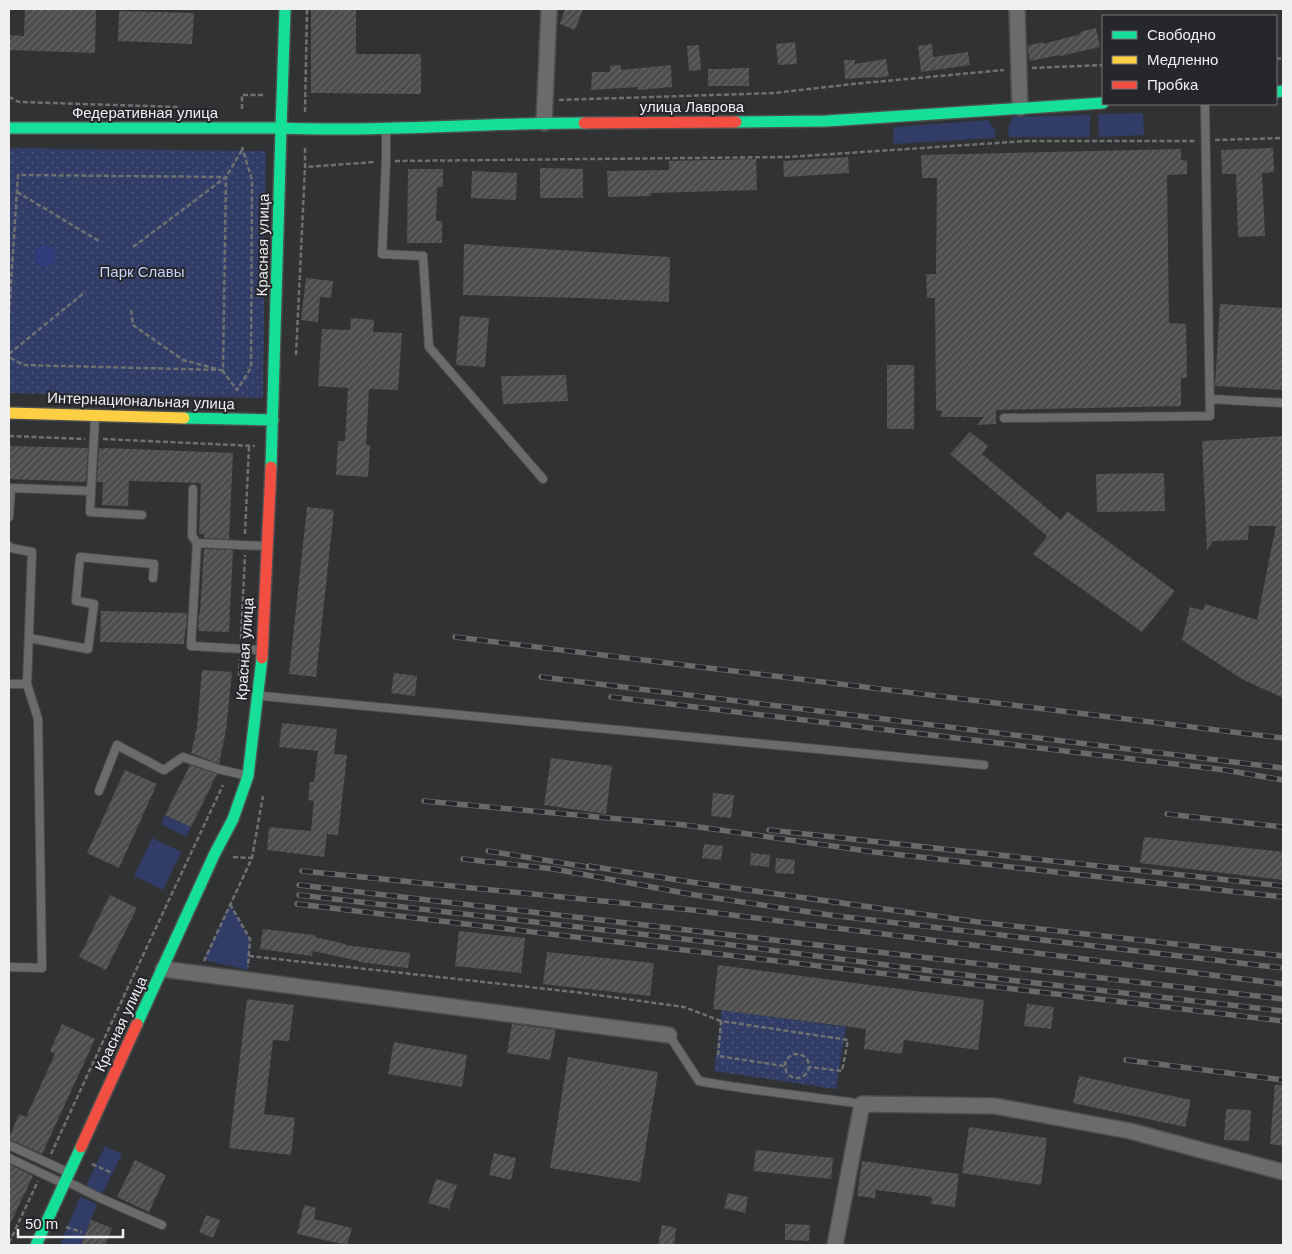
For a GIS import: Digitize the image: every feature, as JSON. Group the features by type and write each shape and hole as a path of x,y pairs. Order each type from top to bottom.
{"main road":[{"name":"Красная улица","path":"36,1245 214,855 233,818 248,776 258,696 272,447 285,9"},
{"name":"улица Лаврова","path":"280,128 386,128 544,123 826,121 1102,103"},
{"name":"Федеративная улица","path":"9,128 280,128"},
{"name":"Интернациональная улица","path":"9,413 273,420"}],"street":[{"path":"544,123 549,9"},
{"path":"1017,9 1020,108"},
{"path":"163,970 669,1035"},
{"path":"835,1245 862,1104 995,1106 1130,1131 1283,1172"}],"lane":[{"path":"1004,418 1210,416 1206,105"},
{"path":"386,128 382,254 423,256 429,347 543,478"},
{"path":"1210,399 1283,403"},
{"path":"96,415 90,512 142,515"},
{"path":"9,517 11,488 91,491"},
{"path":"194,489 192,536 197,543 191,646 261,650"},
{"path":"197,543 267,546"},
{"path":"9,546 32,552 27,684 38,719 42,968 9,968"},
{"path":"29,638 88,649 94,604 76,601 80,557 154,564 153,578"},
{"path":"9,684 27,684"},
{"path":"258,696 984,765"},
{"path":"99,791 117,745 164,770 183,757 218,769 248,776"},
{"path":"669,1035 698,1081 741,1089 862,1104"},
{"path":"9,1145 47,1162 66,1179 100,1198 162,1225"},
{"path":"9,1158 42,1173 66,1179"}],"path":[{"path":"307,9 305,167 418,160 788,157 1027,141 1206,141 1283,138"},
{"path":"545,101 774,93 1019,69 1102,64"},
{"path":"226,177 223,370 237,390 251,368 252,180 242,150 242,95 281,96"},
{"path":"9,97 19,102 184,107"},
{"path":"132,247 226,177 242,150"},
{"path":"9,314 18,175 226,177"},
{"path":"17,192 99,241"},
{"path":"85,292 9,355 23,365 223,370"},
{"path":"131,310 133,325 183,360 223,370"},
{"path":"9,436 272,447"},
{"path":"238,684 249,446"},
{"path":"47,1162 229,772"},
{"path":"230,904 250,939 247,980"},
{"path":"249,956 583,993 684,1007 721,1021 848,1040 842,1071 809,1067"},
{"path":"721,1021 718,1056 784,1066"},
{"path":"798,1054 804,1056 808,1061 809,1067 803,1077 797,1078 791,1077 786,1073 784,1066 786,1060 791,1055 798,1054"},
{"path":"89,1162 112,1173"},
{"path":"9,1243 42,1173"},
{"path":"60,1224 82,1232"}],"green space":[{"path":"1143,113 1144,135 1099,137 1098,114"},
{"path":"1090,115 1090,137 1009,137 1008,127 1013,117"},
{"path":"988,120 996,131 995,138 893,144 894,127"},
{"name":"Парк Славы","path":"9,148 266,151 263,398 9,393"},
{"path":"165,815 191,827 186,837 161,824"},
{"path":"152,838 181,852 163,890 134,876"},
{"path":"230,904 250,939 248,970 204,960"},
{"path":"722,1010 846,1027 836,1089 714,1071"},
{"path":"105,1146 122,1154 102,1194 86,1186"},
{"path":"80,1197 97,1204 81,1245 60,1245"}],"shaded area":[{"path":"45,245 53,248 56,256 53,264 45,267 37,264 34,256 37,248"}],"building":[{"path":"25,9 96,9 95,53 9,50 9,35 24,36"},
{"path":"311,9 356,9 356,54 421,54 421,94 311,93"},
{"path":"565,9 583,9 575,30 560,24"},
{"path":"119,11 194,13 192,44 118,41"},
{"path":"1096,28 1100,47 1030,61 1027,46 1043,42 1043,44"},
{"path":"795,42 797,64 778,65 776,44"},
{"path":"932,44 933,57 968,52 970,65 921,72 918,46"},
{"path":"699,45 701,70 689,71 687,46"},
{"path":"886,59 889,76 845,79 844,60 855,60 855,64"},
{"path":"621,65 621,70 671,65 672,87 638,90 638,87 591,90 592,72 610,72 610,66"},
{"path":"749,68 749,86 708,86 708,69"},
{"path":"1273,148 1274,172 1262,173 1265,236 1238,237 1236,174 1222,174 1221,150"},
{"path":"1181,149 1181,160 1187,161 1187,174 1167,175 1169,323 1186,324 1187,378 1181,378 1181,406 996,410 996,424 977,425 984,417 941,417 942,411 936,410 935,298 927,298 926,274 936,274 937,178 922,178 921,155"},
{"path":"848,157 849,173 784,177 783,161"},
{"path":"756,159 757,190 651,193 651,196 608,197 607,171 669,170 669,161"},
{"path":"540,168 583,169 583,198 540,198"},
{"path":"408,169 443,169 443,187 437,187 436,221 442,221 442,243 407,243"},
{"path":"472,171 517,173 516,200 471,198"},
{"path":"464,244 670,257 669,302 463,295"},
{"path":"306,278 333,281 331,298 320,297 318,322 301,320"},
{"path":"1220,304 1283,308 1283,390 1215,386"},
{"path":"460,316 489,318 485,367 456,365"},
{"path":"351,318 374,320 373,332 402,333 398,390 369,389 366,445 370,445 368,477 336,475 338,441 345,441 348,388 318,386 322,329 350,330"},
{"path":"887,365 914,365 914,429 887,429"},
{"path":"566,375 568,401 503,404 501,376"},
{"path":"970,432 988,446 982,454 1061,520 1067,511 1175,591 1142,632 1033,554 1047,536 950,454"},
{"path":"1283,436 1283,698 1242,679 1182,640 1190,607 1203,610 1205,604 1257,620 1276,526 1249,526 1248,540 1213,541 1207,550 1202,441"},
{"path":"9,446 88,448 86,482 9,479"},
{"path":"99,448 233,453 229,539 204,538 204,534 199,534 201,483 129,481 128,506 102,505 103,482 97,482"},
{"path":"1164,473 1165,511 1097,512 1096,474"},
{"path":"307,507 334,510 316,677 289,674"},
{"path":"204,549 233,550 229,632 198,631"},
{"path":"101,611 187,613 184,644 100,642"},
{"path":"202,670 232,672 226,730 219,764 191,753 197,727"},
{"path":"394,673 417,676 415,696 391,693"},
{"path":"282,723 337,729 334,754 347,755 338,835 327,834 324,857 267,850 269,827 311,831 314,801 308,800 310,782 314,782 318,751 279,747"},
{"path":"551,758 612,766 606,814 544,805"},
{"path":"190,765 217,774 191,827 165,815"},
{"path":"125,770 157,784 119,868 87,853"},
{"path":"713,793 734,795 731,818 711,816"},
{"path":"1144,837 1283,852 1283,880 1140,863"},
{"path":"704,844 723,846 721,860 702,858"},
{"path":"751,853 770,855 769,867 750,865"},
{"path":"776,858 795,860 794,874 775,873"},
{"path":"110,895 137,908 106,970 79,957"},
{"path":"263,929 315,935 315,937 345,945 410,953 408,968 359,962 313,951 312,956 260,949"},
{"path":"459,931 525,938 521,973 455,966"},
{"path":"547,952 654,963 650,996 543,984"},
{"path":"718,965 984,1000 978,1050 904,1040 902,1054 864,1049 866,1029 713,1009"},
{"path":"247,999 294,1005 289,1041 273,1040 264,1114 295,1118 291,1155 229,1148"},
{"path":"1027,1004 1054,1007 1051,1029 1024,1026"},
{"path":"62,1024 95,1039 42,1154 9,1138 19,1114 26,1117 55,1054 50,1051"},
{"path":"512,1024 556,1030 550,1060 507,1053"},
{"path":"394,1042 467,1055 462,1087 388,1074"},
{"path":"568,1057 658,1072 640,1182 550,1168"},
{"path":"1079,1076 1191,1100 1185,1127 1073,1103"},
{"path":"1275,1085 1283,1085 1283,1146 1270,1144"},
{"path":"1226,1109 1251,1110 1249,1141 1224,1140"},
{"path":"969,1127 1047,1138 1041,1185 962,1173"},
{"path":"756,1150 833,1158 831,1179 753,1171"},
{"path":"494,1153 516,1158 511,1180 489,1175"},
{"path":"135,1160 166,1175 149,1212 117,1197"},
{"path":"862,1161 959,1174 955,1207 931,1204 932,1197 876,1190 875,1198 857,1196"},
{"path":"9,1164 33,1176 9,1226"},
{"path":"436,1179 457,1185 449,1209 428,1203"},
{"path":"728,1193 748,1197 745,1213 724,1208"},
{"path":"304,1205 316,1208 314,1219 352,1228 347,1245 297,1234"},
{"path":"206,1215 220,1220 213,1238 199,1232"},
{"path":"91,1220 112,1228 105,1245 81,1245"},
{"path":"785,1224 810,1225 809,1241 785,1240"},
{"path":"662,1225 676,1228 674,1245 658,1245"}],"railway":[{"path":"455,637 1283,738"},
{"path":"541,677 1283,768"},
{"path":"611,697 1225,770 1283,780"},
{"path":"424,801 685,825 874,852 1283,897"},
{"path":"1167,814 1283,827"},
{"path":"769,830 1283,886"},
{"path":"488,851 594,868"},
{"path":"463,859 554,869 695,895 837,916 1283,968"},
{"path":"589,866 978,922 1283,956"},
{"path":"302,871 692,910 1283,984"},
{"path":"299,885 1283,999"},
{"path":"299,895 1283,1011"},
{"path":"297,904 1283,1021"},
{"path":"1126,1060 1283,1080"}],"traffic: fast":[{"path":"285,9 281,128 357,129 584,123"},
{"path":"1277,92 1283,91"},
{"path":"736,122 826,121 1102,103"},
{"path":"9,128 281,128 271,467"},
{"path":"184,418 273,420"},
{"path":"137,1024 214,855 233,819 248,776 262,658"},
{"path":"36,1245 81,1147"}],"traffic: slow":[{"path":"9,413 184,418"}],"traffic: jam":[{"path":"584,123 736,122"},
{"path":"262,658 271,467"},
{"path":"81,1147 137,1024"}]}
